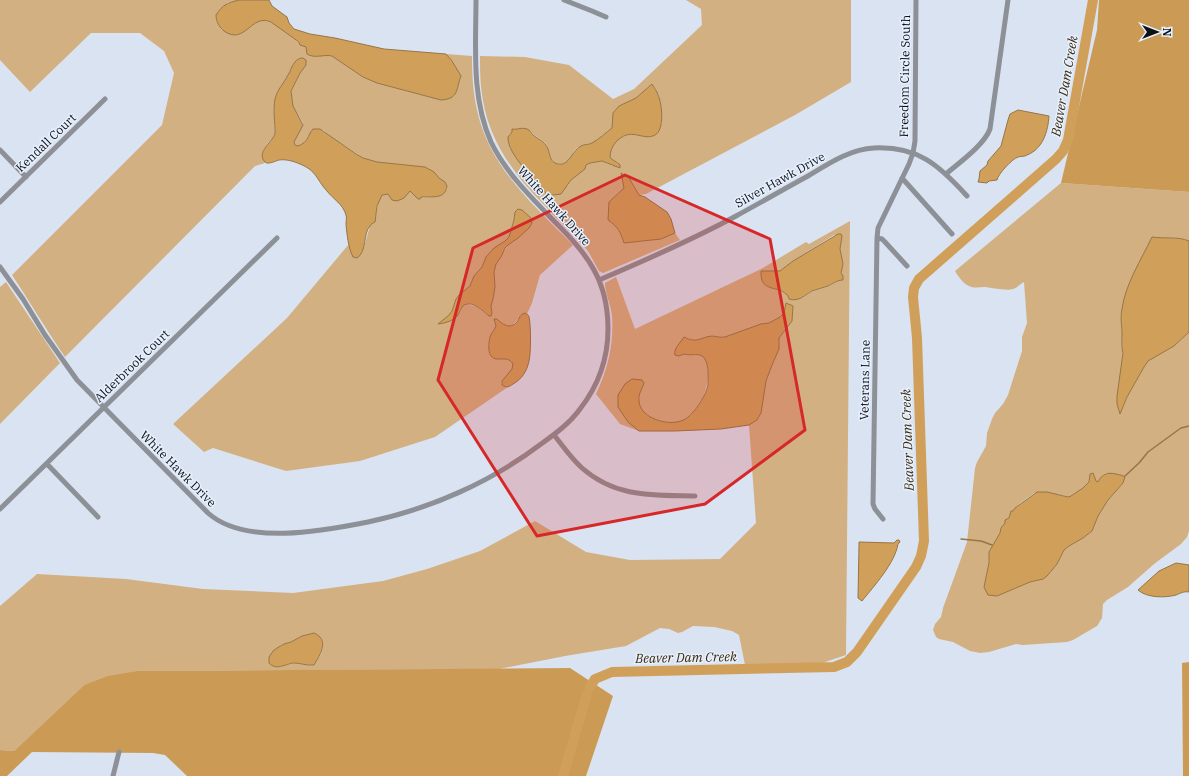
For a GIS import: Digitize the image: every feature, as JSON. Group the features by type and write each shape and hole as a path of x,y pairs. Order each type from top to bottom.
{"street":[{"name":"White Hawk Drive","path":"0,267 71,372 104,408 210,516 220,522 237,529 262,533 288,533 320,530 364,523 408,511 442,499 484,479 532,451 554,435 572,418 586,401 604,364 608,338 608,320 604,296 599,280 584,252 518,184 508,171 492,142 482,116 476,82 476,0"},
{"path":"564,0 606,18"},
{"name":"Freedom Circle South","path":"913,153 916,0"},
{"path":"946,174 985,139 990,129 1008,0"},
{"name":"Kendall Court","path":"0,202 105,99"},
{"name":"Silver Hawk Drive","path":"599,280 712,229 847,154 863,149 894,148 913,153 927,159 946,174 967,196"},
{"path":"0,150 26,176"},
{"name":"Veterans Lane","path":"883,519 874,509 877,238 878,228 913,153"},
{"path":"902,178 952,234"},
{"name":"Alderbrook Court","path":"0,509 277,238"},
{"path":"877,238 882,239 907,266"},
{"path":"554,435 581,467 608,485 632,493 644,495 695,496"},
{"path":"46,464 98,517"},
{"path":"113,776 119,752"}],"highlighted area":[{"path":"625,175 770,239 805,430 705,504 537,536 438,380 473,248"}],"shaded area":[{"path":"0,0 239,0 227,3 221,29 227,33 237,34 260,21 266,21 278,26 306,47 307,54 332,56 363,77 377,83 441,100 457,90 461,76 446,54 472,56 473,85 476,107 484,134 493,152 516,186 573,245 540,275 532,303 527,314 525,313 513,325 510,326 503,324 497,319 494,321 496,326 489,343 490,355 496,358 510,360 513,363 512,370 501,383 502,385 508,387 435,437 360,461 286,471 213,448 204,452 173,424 287,318 349,244 351,251 364,247 370,226 375,220 378,203 382,195 388,194 392,200 404,198 410,191 415,195 415,197 432,196 447,189 445,182 434,172 425,167 377,162 363,158 323,130 311,132 305,143 298,146 295,145 294,142 303,123 293,106 291,91 306,65 306,60 303,58 298,59 293,64 275,97 275,134 263,151 265,163 255,166 65,357 12,275 162,125 174,73 164,51 140,33 91,33 30,92 0,60","holes":["518,209 522,210 531,218 529,228 508,245 496,264 494,272 495,287 491,306 491,316 477,307 467,304 463,306 460,313 439,324 452,311 456,299 470,286 474,276 482,267 486,257 494,248 509,237 515,212"]},
{"path":"239,0 269,0 272,6 287,17 289,23 294,29 310,34 384,49 446,54 461,76 456,92 451,98 441,100 377,83 363,77 332,56 313,56 307,54 306,47 300,45 299,42 271,22 264,20 237,35 231,35 221,28 217,22 216,15 226,4"},
{"path":"686,0 851,0 851,82 795,115 646,194 639,195 629,178 624,188 609,202 616,226 624,243 661,239 675,233 680,240 603,273 599,271 588,251 530,190 515,172 503,154 493,134 485,112 481,87 480,56 525,57 569,65 613,99 634,89 702,25 701,9","holes":["652,84 659,96 662,124 646,136 631,135 623,137 615,143 610,152 611,160 618,162 613,166 602,161 586,165 585,169 571,180 568,185 553,195 546,193 522,167 518,158 510,148 509,135 512,132 530,131 545,143 553,162 560,164 567,162 577,148 592,143 612,128 613,113 619,106 636,98"]},
{"path":"1099,0 1189,0 1189,192 1061,183 1097,30"},
{"path":"303,58 306,60 306,65 291,91 293,106 303,125 294,142 295,145 298,146 304,143 313,129 320,129 363,158 377,162 425,167 434,172 445,182 447,186 444,193 441,195 434,197 421,197 420,199 418,199 410,191 404,198 397,201 392,200 388,194 382,195 377,206 375,222 366,233 364,247 357,258 353,257 350,249 345,211 323,187 313,172 310,169 292,161 279,160 266,163 263,158 262,154 275,133 274,107 276,96 294,64 298,59"},
{"path":"652,84 658,94 661,104 662,116 660,128 655,135 650,137 632,134 626,135 615,143 611,150 610,157 620,165 620,168 602,161 590,163 571,180 561,194 546,195 546,193 522,166 512,151 508,137 512,132 512,129 525,128 546,145 553,162 564,164 582,145 592,143 612,128 613,113 619,106 636,98"},
{"path":"1018,110 1049,116 1044,139 1032,152 1012,161 997,180 989,181 987,183 978,182 980,171 987,165 988,161 1001,146 1010,114"},
{"path":"621,173 629,178 639,195 645,197 667,212 671,219 675,233 661,239 624,243 618,230 608,220 609,202 624,188"},
{"path":"1061,183 1189,192 1189,241 1169,237 1162,238 1121,321 1121,346 1123,353 1117,404 1120,413 1127,397 1148,361 1174,346 1189,332 1189,531 1187,537 1181,544 1154,564 1128,587 1103,604 1102,618 1097,626 1067,642 1023,645 1016,644 989,652 980,653 970,651 953,642 939,639 936,637 933,630 935,624 941,617 967,542 975,468 986,446 987,433 992,419 1008,395 1022,351 1022,337 1027,323 1024,282 1016,288 1010,290 974,287 963,282 955,271","holes":["1093,473 1096,482 1098,482 1106,473 1123,483 1108,500 1098,516 1092,531 1064,550 1057,564 1047,576 1043,579 1030,582 997,596 984,587 989,563 989,552 1000,533 1001,528 1009,518 1011,512 1017,506 1034,493 1062,495 1068,497 1071,496 1089,482 1090,474"]},
{"path":"518,209 522,210 531,218 532,223 529,228 505,248 496,264 494,272 495,287 491,306 491,316 473,305 466,304 462,307 454,319 438,324 452,311 459,295 470,286 474,276 482,267 486,257 494,248 509,237 515,212"},
{"path":"850,221 846,655 822,663 745,665 739,635 732,631 714,627 693,626 678,633 669,629 660,628 626,646 499,669 137,671 84,685 14,751 0,750 0,606 37,574 126,579 203,589 293,593 383,581 427,569 480,551 535,521 586,552 630,560 720,559 756,523 749,425 757,420 761,413 766,381 779,349 779,338 792,321 792,306 786,304 784,313 769,323 761,324 725,337 713,336 693,340 685,337 679,356 684,354 703,356 707,361 708,379 703,397 693,412 686,419 672,423 657,420 646,414 639,404 639,397 643,386 642,380 628,422 639,431 620,424 596,394 607,365 612,336 612,316 605,283 616,277 635,329 761,269 806,242 809,244","holes":["834,235 842,236 840,248 843,264 840,280 829,286 811,292 804,297 794,300 783,292 766,285 761,272 780,271","313,633 320,638 323,647 315,664 312,666 295,663 279,667 273,666 271,653 281,645"]},
{"path":"838,234 841,234 842,236 840,249 843,264 841,273 843,280 812,291 796,300 789,299 782,291 766,286 763,283 761,271 780,271 793,261"},
{"path":"1152,237 1189,241 1189,332 1174,346 1148,361 1127,397 1120,414 1117,404 1117,396 1123,353 1121,319 1122,309 1126,291"},
{"path":"6,282 60,363 0,424 0,287"},
{"path":"786,303 793,306 792,321 779,338 779,349 766,381 761,413 757,420 749,425 721,429 675,431 639,431 628,422 618,407 618,395 625,384 632,379 642,380 644,383 639,396 639,401 644,412 655,419 669,422 681,421 690,416 698,406 707,390 707,366 705,359 700,355 675,355 676,348 684,337 696,340 712,336 725,337 761,324 769,323 784,313"},
{"path":"525,313 529,316 530,326 530,357 528,365 524,374 519,380 508,387 505,387 502,385 502,381 512,369 513,364 509,360 495,359 490,355 490,337 496,326 494,319 497,319 506,325 512,326"},
{"path":"1093,473 1096,481 1098,482 1103,475 1110,473 1125,477 1123,483 1108,500 1098,516 1092,531 1064,550 1057,564 1043,579 1030,582 997,596 988,595 984,587 989,563 989,552 1005,523 1005,520 1009,518 1011,511 1037,492 1047,492 1068,497 1071,496 1089,482 1090,474"},
{"path":"897,540 900,542 893,559 862,601 858,598 859,542 894,543"},
{"path":"1176,563 1189,565 1189,592 1162,597 1146,595 1138,590 1159,571"},
{"path":"314,633 319,636 323,644 321,652 314,665 294,663 275,667 269,663 269,657 277,648 302,636"},
{"path":"1189,662 1189,776 1183,776 1182,663"},
{"path":"570,668 613,696 586,776 187,776 165,755 153,753 32,752 7,776 0,776 0,750 14,751 84,685 108,676 137,671"}],"waterway":[{"name":"Beaver Dam Creek","path":"590,687 595,679 612,672 834,667 847,662 857,652 916,567 921,556 924,541 917,338 913,297 914,288 919,279 1056,159 1063,151 1068,140 1093,0"},
{"path":"1125,476 1148,452 1181,428 1189,426"},
{"path":"961,539 981,541 992,545"},
{"name":"Beaver Dam Creek","path":"563,776 587,694"}]}
